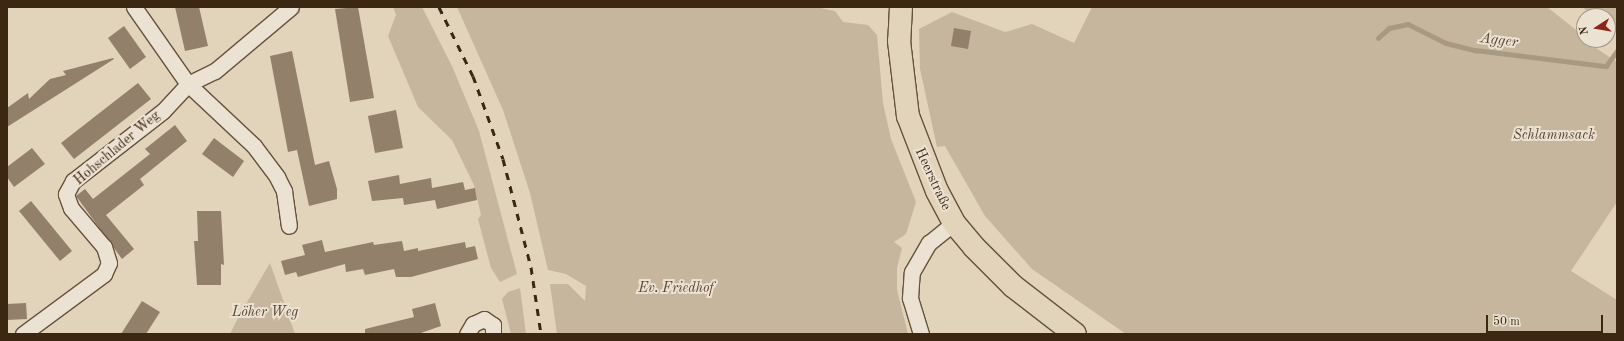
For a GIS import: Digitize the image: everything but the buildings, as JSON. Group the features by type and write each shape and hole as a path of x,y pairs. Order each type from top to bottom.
{"main road":[{"name":"Heerstraße","path":"901,7 901,71 908,116 921,157 954,223"},
{"path":"954,223 1013,286 1074,334"}],"street":[{"path":"134,7 188,84 254,146 277,177 284,192 289,226"},
{"name":"Hohschlader Weg","path":"23,334 104,274 109,263 104,247 71,208 66,194 73,181 163,110 188,84 215,71 291,7"},
{"name":"Heerstraße","path":"921,334 910,298 912,272 929,243 954,223"},
{"path":"467,334 473,324 484,319 493,324 493,334"}],"green space":[{"path":"393,7 422,7 452,66 479,131 517,274 500,282 491,268 478,219 481,215 474,185 452,140 418,107 388,36 396,15"},
{"name":"Ev. Friedhof","path":"457,7 815,7 835,11 843,22 868,25 877,35 883,103 891,139 916,202 906,234 894,242 902,248 897,268 897,290 908,334 557,334 550,284 568,284 585,301 586,286 566,274 548,270 530,193 503,110"},
{"name":"Schlammsack","path":"1092,7 1547,7 1576,30 1576,48 1596,48 1617,62 1617,202 1571,271 1617,300 1617,334 1126,334 1032,269 985,216 945,146 937,147 920,69 919,29 952,12 1005,32 1032,24 1074,43"},
{"path":"1582,7 1617,7 1617,33 1616,8"},
{"name":"Löher Weg","path":"270,263 295,334 230,334 239,316"},
{"path":"520,288 526,334 511,334 502,299 508,292"}],"waterway":[{"name":"Agger","path":"1378,38 1389,28 1408,24 1446,43 1475,50 1606,66 1617,51"}],"railway":[{"path":"439,7 473,76 503,159 531,267 541,334"}]}
